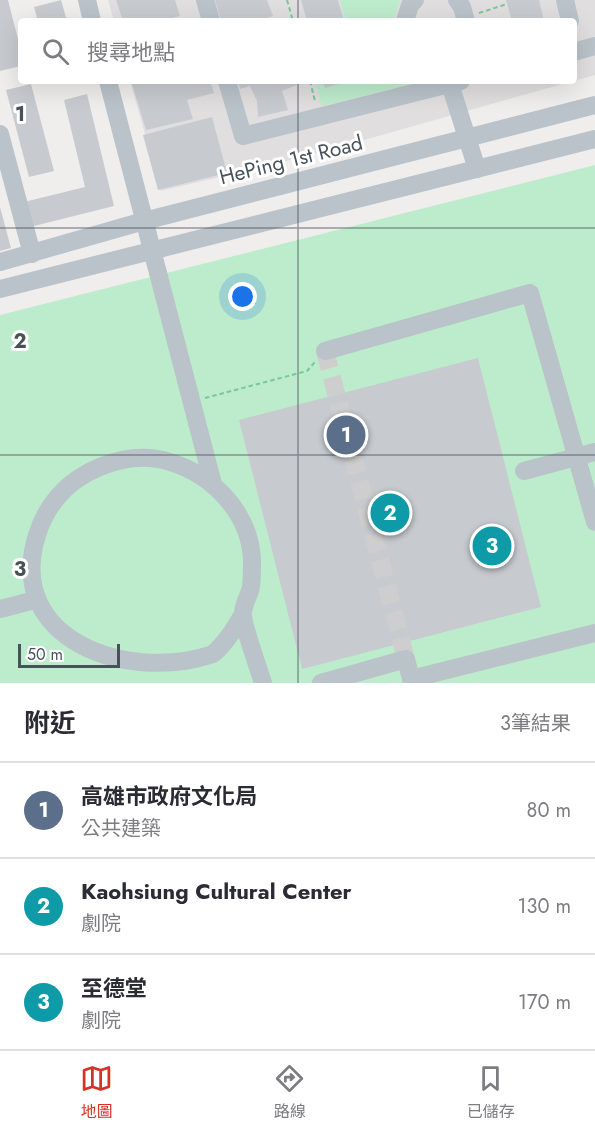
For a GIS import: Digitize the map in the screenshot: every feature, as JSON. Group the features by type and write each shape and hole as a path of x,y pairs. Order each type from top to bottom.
{"street":[{"path":"87,0 91,18"},
{"path":"205,0 210,18"},
{"path":"406,18 410,5 415,0"},
{"path":"457,0 468,18"},
{"path":"565,0 569,18"},
{"path":"109,84 213,484"},
{"path":"228,84 243,136 444,84"},
{"path":"448,84 477,169"},
{"name":"HePing 1st Road","path":"0,262 144,221 595,105"},
{"path":"0,134 9,201 32,254"},
{"path":"0,289 595,139"},
{"path":"325,351 531,293 586,455 595,522"},
{"path":"524,471 586,455"},
{"path":"91,668 76,659 58,643 44,622 35,600 31,574 33,549 41,524 53,502 78,479 93,469 117,461 142,458 168,461 184,467 213,484 232,505 245,531 252,558 251,587 243,614 230,636 213,654 193,668 154,679"},
{"path":"0,609 35,600"},
{"path":"243,614 263,683"},
{"path":"321,683 406,659 411,680 595,633"}],"path":[{"path":"287,0 292,18"},
{"path":"468,18 507,4"},
{"path":"311,84 318,110"},
{"path":"192,402 308,371 325,351"}],"shaded area":[{"path":"108,0 595,0 595,75 577,80 577,18 113,18"},
{"path":"131,84 562,84 311,155 161,191"}],"green space":[{"path":"340,0 400,0 394,18 345,18"},
{"path":"316,84 324,84 325,87 336,84 412,84 322,106"},
{"path":"595,165 595,683 0,683 0,315"}],"building":[{"path":"0,0 8,0 18,39 18,67 0,71"},
{"path":"61,0 66,18 37,18 34,7"},
{"path":"116,0 175,0 180,16 172,18 122,18"},
{"path":"215,0 267,0 273,16 267,18 220,18"},
{"path":"301,0 338,0 343,18 306,18"},
{"path":"506,0 539,0 543,18 511,18"},
{"path":"31,84 54,171 29,177 6,90"},
{"path":"132,84 211,84 214,93 187,100 193,119 146,130"},
{"path":"239,84 297,85 282,91 288,110 258,117 257,101 250,86 240,89"},
{"path":"324,84 338,84 325,88"},
{"path":"87,94 114,206 30,227 24,202 85,187 64,100"},
{"path":"212,117 227,173 158,190 143,135"},
{"path":"0,207 11,248 0,251"},
{"path":"478,358 541,607 302,669 239,420"}],"tunnel":[{"path":"325,351 406,659"}],"place":[{"name":"高雄市政府文化局","path":"346,435"},
{"name":"Kaohsiung Cultural Center","path":"390,513"},
{"name":"至德堂","path":"492,546"}]}
